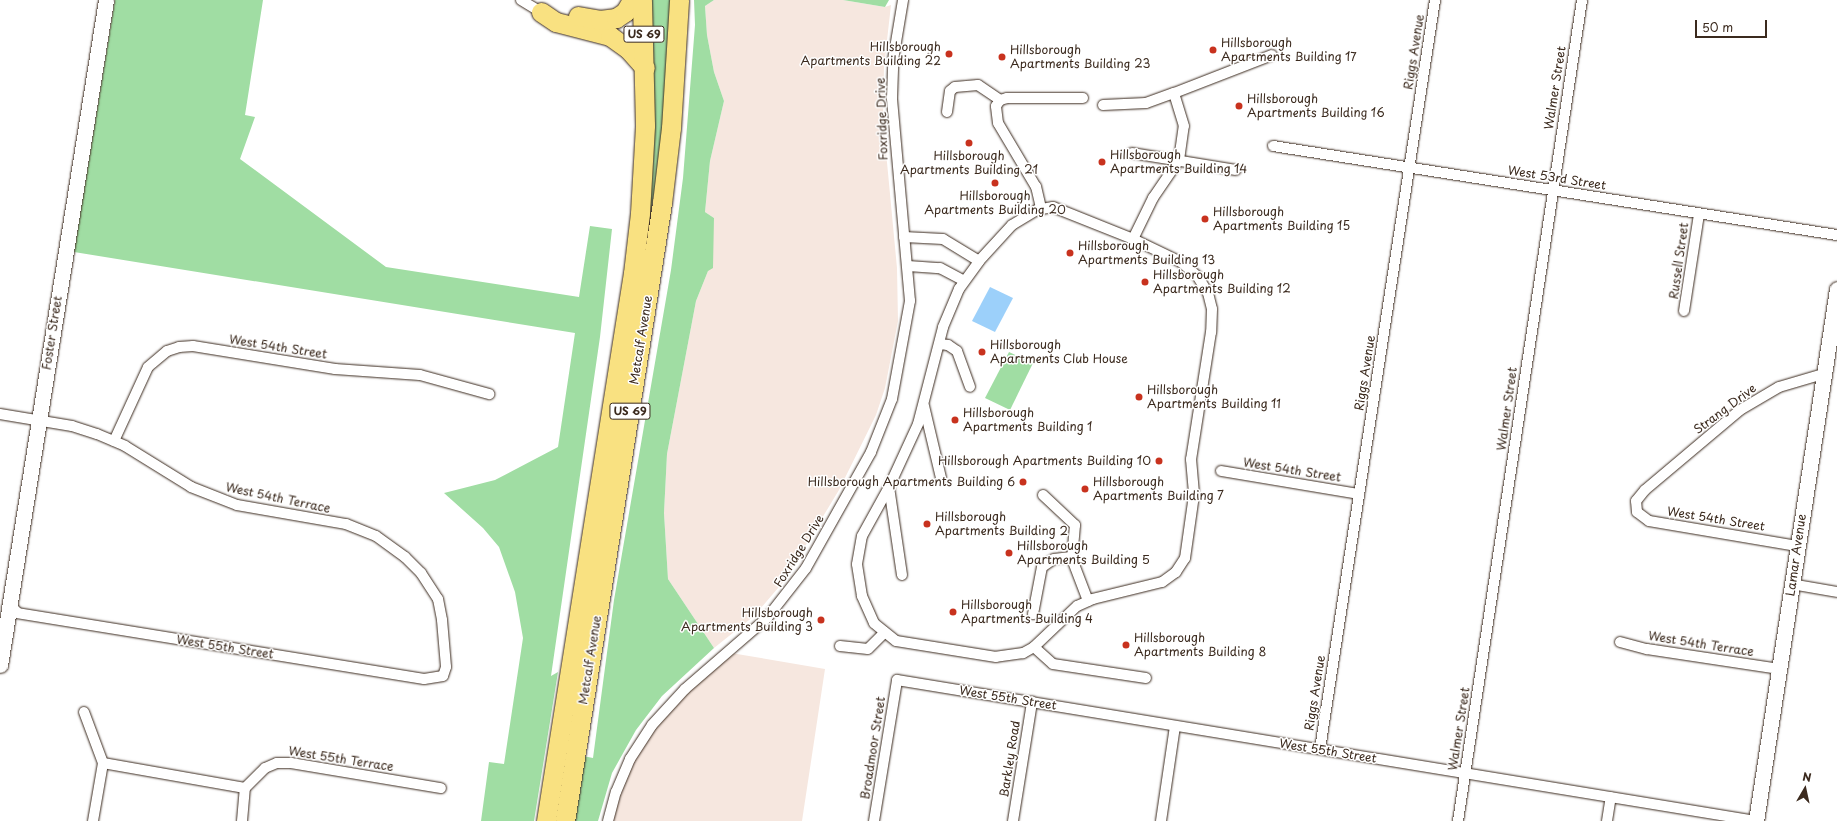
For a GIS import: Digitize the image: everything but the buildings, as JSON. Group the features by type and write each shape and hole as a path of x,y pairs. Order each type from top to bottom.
{"highway":[{"path":"541,12 608,20 625,12 632,0"},
{"name":"Metcalf Avenue","path":"546,821 633,273 643,165 645,68 642,0"},
{"name":"Metcalf Avenue","path":"565,821 662,203 675,86 679,0"},
{"path":"541,12 556,22 610,36 628,49 645,68"}],"street":[{"name":"Foster Street","path":"0,666 106,0"},
{"path":"521,0 541,12"},
{"name":"Foxridge Drive","path":"608,821 618,788 644,735 672,702 751,633 782,600 806,568 871,452 892,399 899,368 910,301 892,98 894,50 903,0"},
{"name":"Riggs Avenue","path":"1320,749 1435,0"},
{"name":"Walmer Street","path":"1458,821 1582,0"},
{"path":"1103,105 1146,103 1272,55"},
{"path":"947,112 950,91 955,87 978,85 1000,100"},
{"path":"1133,239 1153,198 1179,160 1184,126 1174,93"},
{"path":"1041,208 1036,187 996,117 995,109 1000,100 1007,98 1083,98"},
{"name":"West 53rd Street","path":"1273,146 1837,235"},
{"path":"1132,153 1236,170"},
{"path":"1041,208 1061,209 1133,239 1188,266 1202,282 1210,299 1211,332 1191,462 1194,496 1186,556 1176,572 1158,584 1088,601 1068,612 1034,647 1022,653 996,657 896,641 884,633 874,623 866,607 858,583 857,560 864,532 889,487 924,405 950,310 964,281 979,261 1020,218 1041,208"},
{"name":"Russell Street","path":"1684,311 1699,214"},
{"path":"904,237 943,239 979,261"},
{"path":"908,266 940,268 964,281"},
{"name":"Lamar Avenue","path":"1757,821 1778,669 1823,374 1832,353 1837,289"},
{"path":"940,344 948,345 957,351 970,386"},
{"name":"West 54th Street","path":"114,441 148,367 167,352 179,347 193,346 335,369 420,375 489,394"},
{"name":"Strang Drive","path":"1636,510 1637,499 1652,484 1749,404 1779,387 1823,374"},
{"path":"924,405 941,478"},
{"name":"West 54th Terrace","path":"0,414 72,426 114,441 191,487 215,497 244,506 346,524 387,543 421,573 438,599 442,620 446,666 443,676"},
{"name":"West 54th Street","path":"1221,471 1359,494"},
{"path":"889,487 902,576"},
{"path":"1043,495 1075,525 1071,557 1088,601"},
{"name":"West 54th Street","path":"1636,510 1649,521 1797,546"},
{"path":"1032,614 1042,567 1054,559 1071,557"},
{"path":"1791,584 1837,592"},
{"name":"West 55th Street","path":"10,605 18,613 34,616 424,679 443,676"},
{"path":"840,646 868,649 884,633"},
{"name":"West 54th Terrace","path":"1620,642 1647,650 1778,669"},
{"path":"1034,647 1053,664 1146,678"},
{"name":"West 55th Street","path":"897,680 1757,821"},
{"name":"Broadmoor Street","path":"874,821 897,680"},
{"name":"Barkley Road","path":"1013,821 1032,702"},
{"path":"84,712 103,763 93,821"},
{"path":"1161,821 1175,726"},
{"path":"103,763 244,788 242,821"},
{"name":"West 55th Terrace","path":"244,788 265,768 277,763 291,763 441,788"},
{"path":"1607,821 1611,797"}],"shaded area":[{"path":"714,0 843,0 885,7 891,5 884,67 883,120 897,268 898,321 885,388 876,415 839,490 784,581 754,616 714,648 668,579 664,513 667,454 696,301 708,271 714,218 705,212 710,161 724,101 714,72 707,35 705,6"},
{"path":"731,653 825,669 802,821 611,821 632,763 670,708"}],"green space":[{"path":"115,0 263,0 245,115 255,117 240,159 386,267 579,297 590,226 612,229 600,337 551,676 558,672 534,821 481,821 489,762 504,764 523,638 515,592 499,547 483,528 444,493 495,480 558,447 575,333 74,252"},
{"path":"647,0 672,0 661,151 565,741 631,321"},
{"path":"694,0 714,0 705,6 707,35 714,72 724,101 710,161 705,212 714,218 713,268 708,271 696,301 667,454 664,513 668,579 714,648 662,696 636,730 612,773 598,821 574,821 583,756 593,758 614,600 671,270 683,178 695,25"},
{"path":"843,0 889,0 885,7"},
{"path":"1009,352 1033,363 1010,410 985,398"}],"water":[{"path":"990,287 1013,298 995,332 972,321"}],"place":[{"name":"Hillsborough Apartments Building 17","path":"1213,50"},
{"name":"Hillsborough Apartments Building 22","path":"949,54"},
{"name":"Hillsborough Apartments Building 23","path":"1002,57"},
{"name":"Hillsborough Apartments Building 16","path":"1239,106"},
{"name":"Hillsborough Apartments Building 21","path":"969,143"},
{"name":"Hillsborough Apartments Building 14","path":"1102,162"},
{"name":"Hillsborough Apartments Building 20","path":"995,183"},
{"name":"Hillsborough Apartments Building 15","path":"1205,219"},
{"name":"Hillsborough Apartments Building 13","path":"1070,253"},
{"name":"Hillsborough Apartments Building 12","path":"1145,282"},
{"name":"Hillsborough Apartments Club House","path":"982,352"},
{"name":"Hillsborough Apartments Building 11","path":"1139,397"},
{"name":"Hillsborough Apartments Building 1","path":"955,420"},
{"name":"Hillsborough Apartments Building 10","path":"1159,461"},
{"name":"Hillsborough Apartments Building 6","path":"1023,482"},
{"name":"Hillsborough Apartments Building 7","path":"1085,489"},
{"name":"Hillsborough Apartments Building 2","path":"927,524"},
{"name":"Hillsborough Apartments Building 5","path":"1009,553"},
{"name":"Hillsborough Apartments Building 4","path":"953,612"},
{"name":"Hillsborough Apartments Building 3","path":"821,620"},
{"name":"Hillsborough Apartments Building 8","path":"1126,645"}]}
